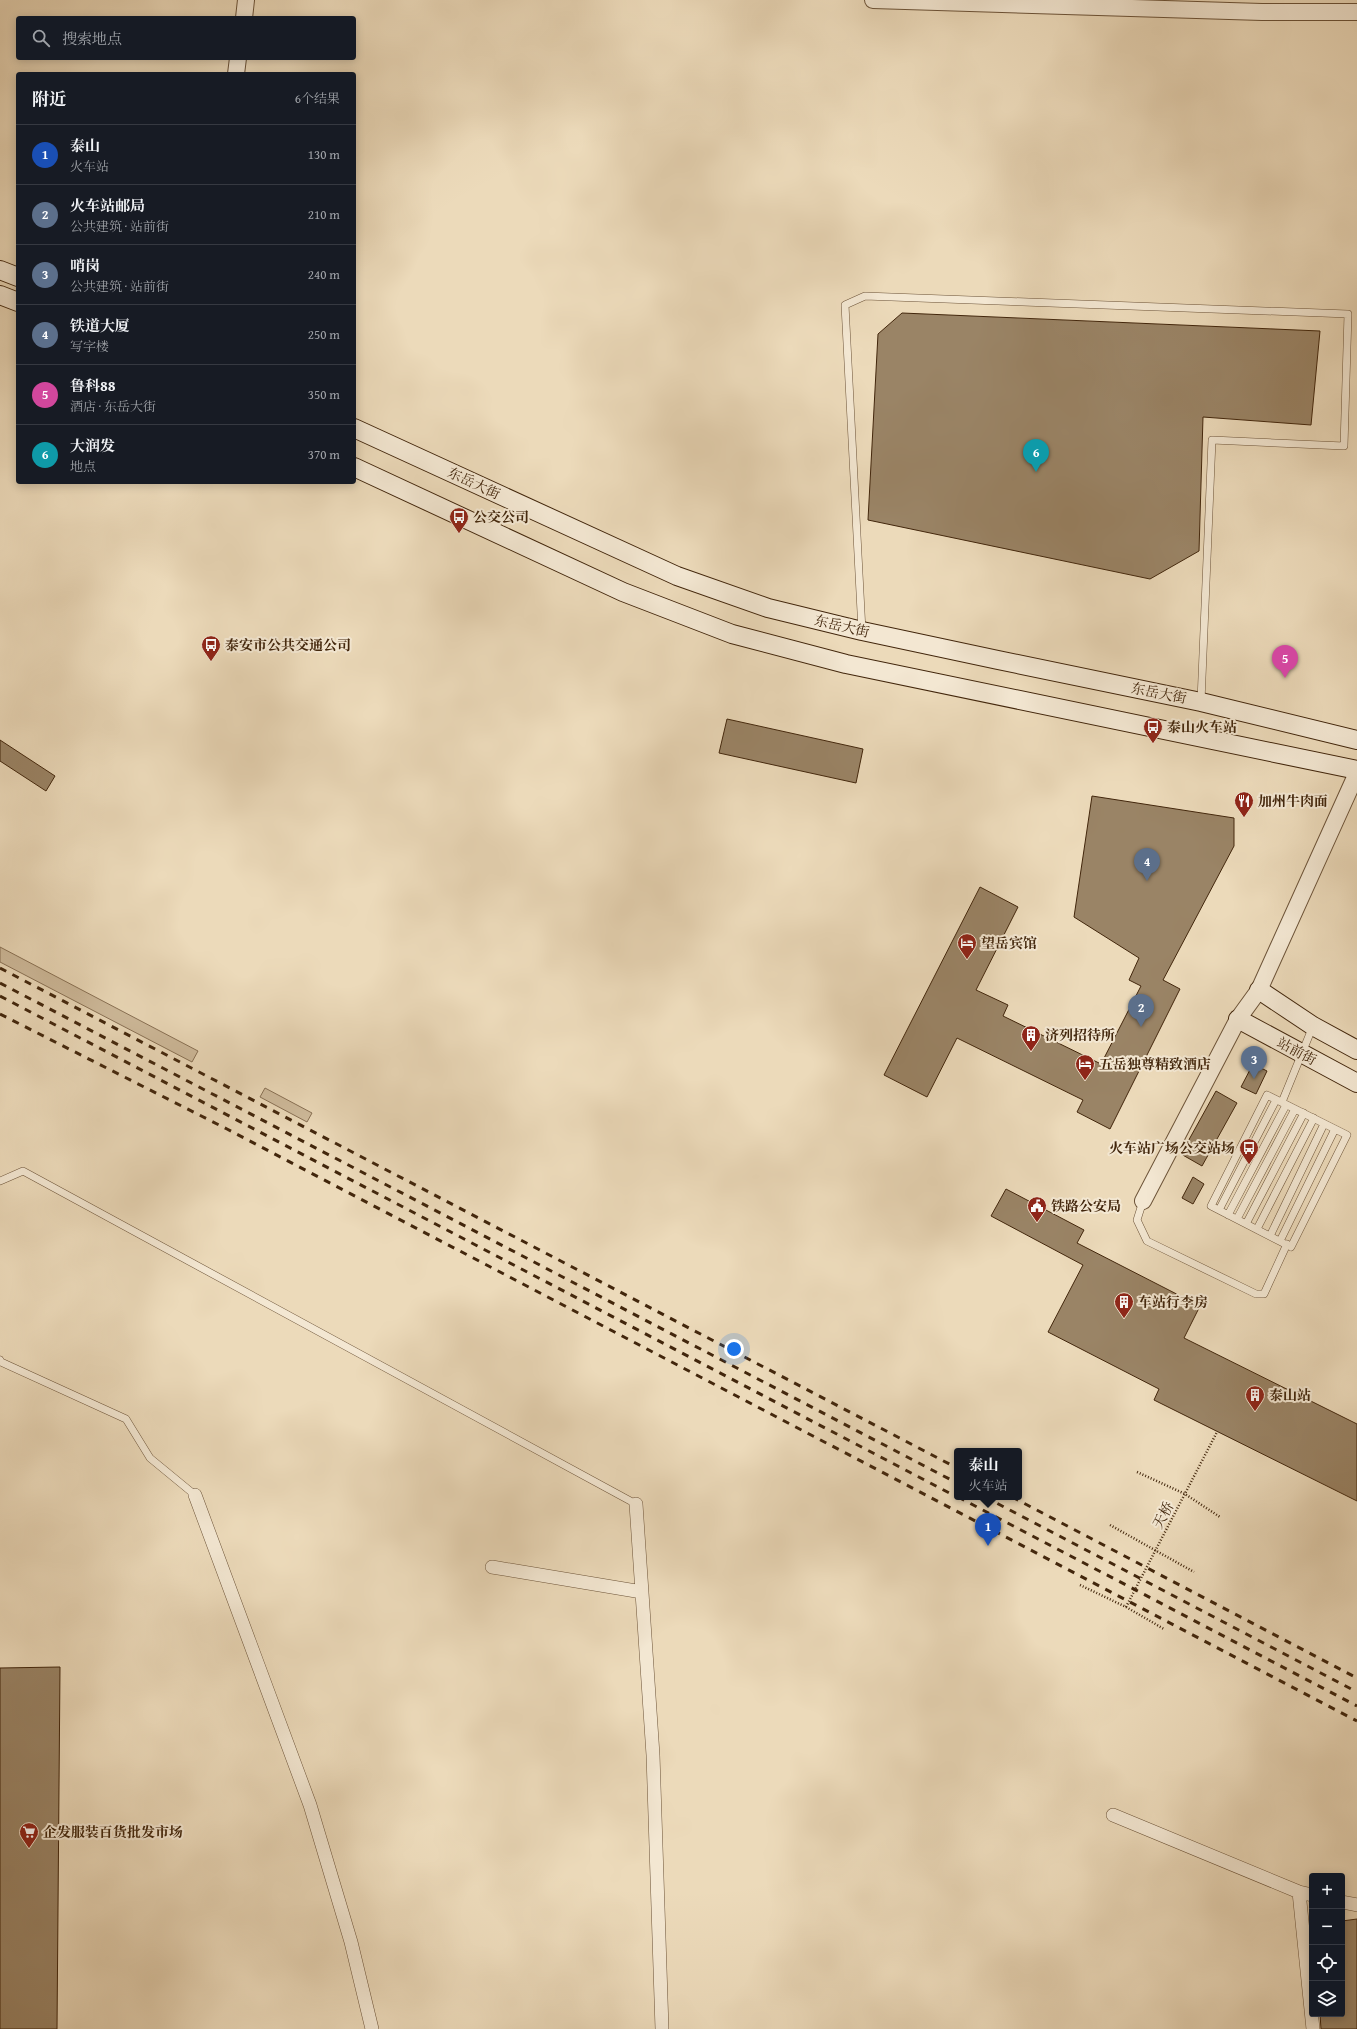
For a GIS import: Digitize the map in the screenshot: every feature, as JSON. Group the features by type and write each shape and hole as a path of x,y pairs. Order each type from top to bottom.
{"main road":[{"path":"0,270 16,276"},
{"path":"0,295 16,301"},
{"name":"东岳大街","path":"356,429 677,576 768,608 862,631 1202,702 1357,740"},
{"path":"356,468 622,592 732,634 846,664 1357,770"},
{"name":"站前街","path":"1259,990 1314,1026 1357,1050"},
{"name":"站前街","path":"1238,1019 1357,1083"}],"street":[{"path":"244,16 246,0"},
{"path":"873,0 1153,4 1262,12 1357,12"},
{"path":"236,72 238,60"},
{"path":"1143,1201 1238,1019 1259,990 1357,773"},
{"path":"195,1495 310,1805 351,1942 372,2029"},
{"path":"636,1504 653,1755 662,2029"},
{"path":"492,1567 642,1592"},
{"path":"1113,1815 1299,1892 1309,1894"},
{"path":"1299,1892 1313,2029"},
{"path":"1345,1903 1357,1905"}],"lane":[{"path":"862,631 845,305 865,296 1348,314 1344,446 1212,440 1202,702"},
{"path":"1228,1215 1281,1102 1314,1026"},
{"path":"1267,1095 1295,1109 1347,1135 1291,1247 1211,1206 1267,1095"},
{"path":"1219,1210 1281,1102"},
{"path":"1237,1220 1295,1109"},
{"path":"1246,1224 1304,1113"},
{"path":"1257,1229 1314,1118"},
{"path":"1270,1236 1324,1124"},
{"path":"1143,1201 1137,1220 1147,1241 1256,1294 1264,1294 1284,1243 1336,1129"},
{"path":"0,1181 23,1171 636,1504"},
{"path":"0,1360 1,1362 126,1419 150,1458 195,1495"}],"path":[{"name":"天桥","path":"1126,1607 1217,1432"},
{"path":"1137,1472 1185,1494 1220,1517"},
{"path":"1110,1525 1156,1549 1194,1572"},
{"path":"1080,1585 1126,1607 1164,1629"}],"shaded area":[{"path":"0,947 198,1051 192,1062 0,962"},
{"path":"265,1088 312,1113 307,1122 260,1097"}],"building":[{"path":"902,313 1320,331 1311,425 1203,417 1199,551 1150,579 868,520 878,334"},
{"path":"727,719 863,749 856,783 719,753"},
{"path":"0,740 55,776 46,791 0,761"},
{"path":"1092,796 1234,818 1234,846 1163,980 1180,989 1110,1129 1077,1112 1083,1100 957,1038 927,1097 884,1075 980,887 1018,907 976,990 1008,1005 1003,1016 1101,1064 1141,986 1129,980 1139,958 1074,917"},
{"path":"1253,1064 1267,1071 1256,1094 1241,1087"},
{"path":"1216,1091 1237,1103 1202,1166 1181,1154"},
{"path":"1193,1177 1204,1184 1193,1204 1182,1198"},
{"path":"1006,1189 1084,1230 1077,1243 1200,1306 1184,1338 1357,1424 1357,1501 1154,1400 1159,1389 1048,1332 1083,1265 991,1216"},
{"name":"企发服装百货批发市场","path":"60,1667 57,2029 0,2029 0,1668"},
{"path":"1357,1919 1357,2029 1321,2029 1320,2017 1345,2017 1345,1921"}],"railway":[{"path":"0,968 954,1466"},
{"path":"0,983 954,1481"},
{"path":"0,996 954,1495"},
{"path":"0,1014 227,1129 1357,1721"},
{"path":"964,1500 1357,1706"},
{"path":"991,1500 1357,1692"},
{"path":"1018,1500 1357,1678"}],"place":[{"name":"大润发","path":"1036,472"},
{"name":"公交公司","path":"459,534"},
{"name":"泰安市公共交通公司","path":"211,662"},
{"name":"鲁科88","path":"1285,678"},
{"name":"泰山火车站","path":"1153,744"},
{"name":"加州牛肉面","path":"1244,818"},
{"name":"铁道大厦","path":"1147,881"},
{"name":"望岳宾馆","path":"967,960"},
{"name":"火车站邮局","path":"1141,1027"},
{"name":"济列招待所","path":"1031,1052"},
{"name":"哨岗","path":"1254,1079"},
{"name":"五岳独尊精致酒店","path":"1085,1081"},
{"name":"火车站广场公交站场","path":"1249,1165"},
{"name":"铁路公安局","path":"1037,1223"},
{"name":"车站行李房","path":"1124,1319"},
{"name":"泰山站","path":"1255,1412"},
{"name":"泰山","path":"988,1546"},
{"name":"企发服装百货批发市场","path":"29,1849"}]}
